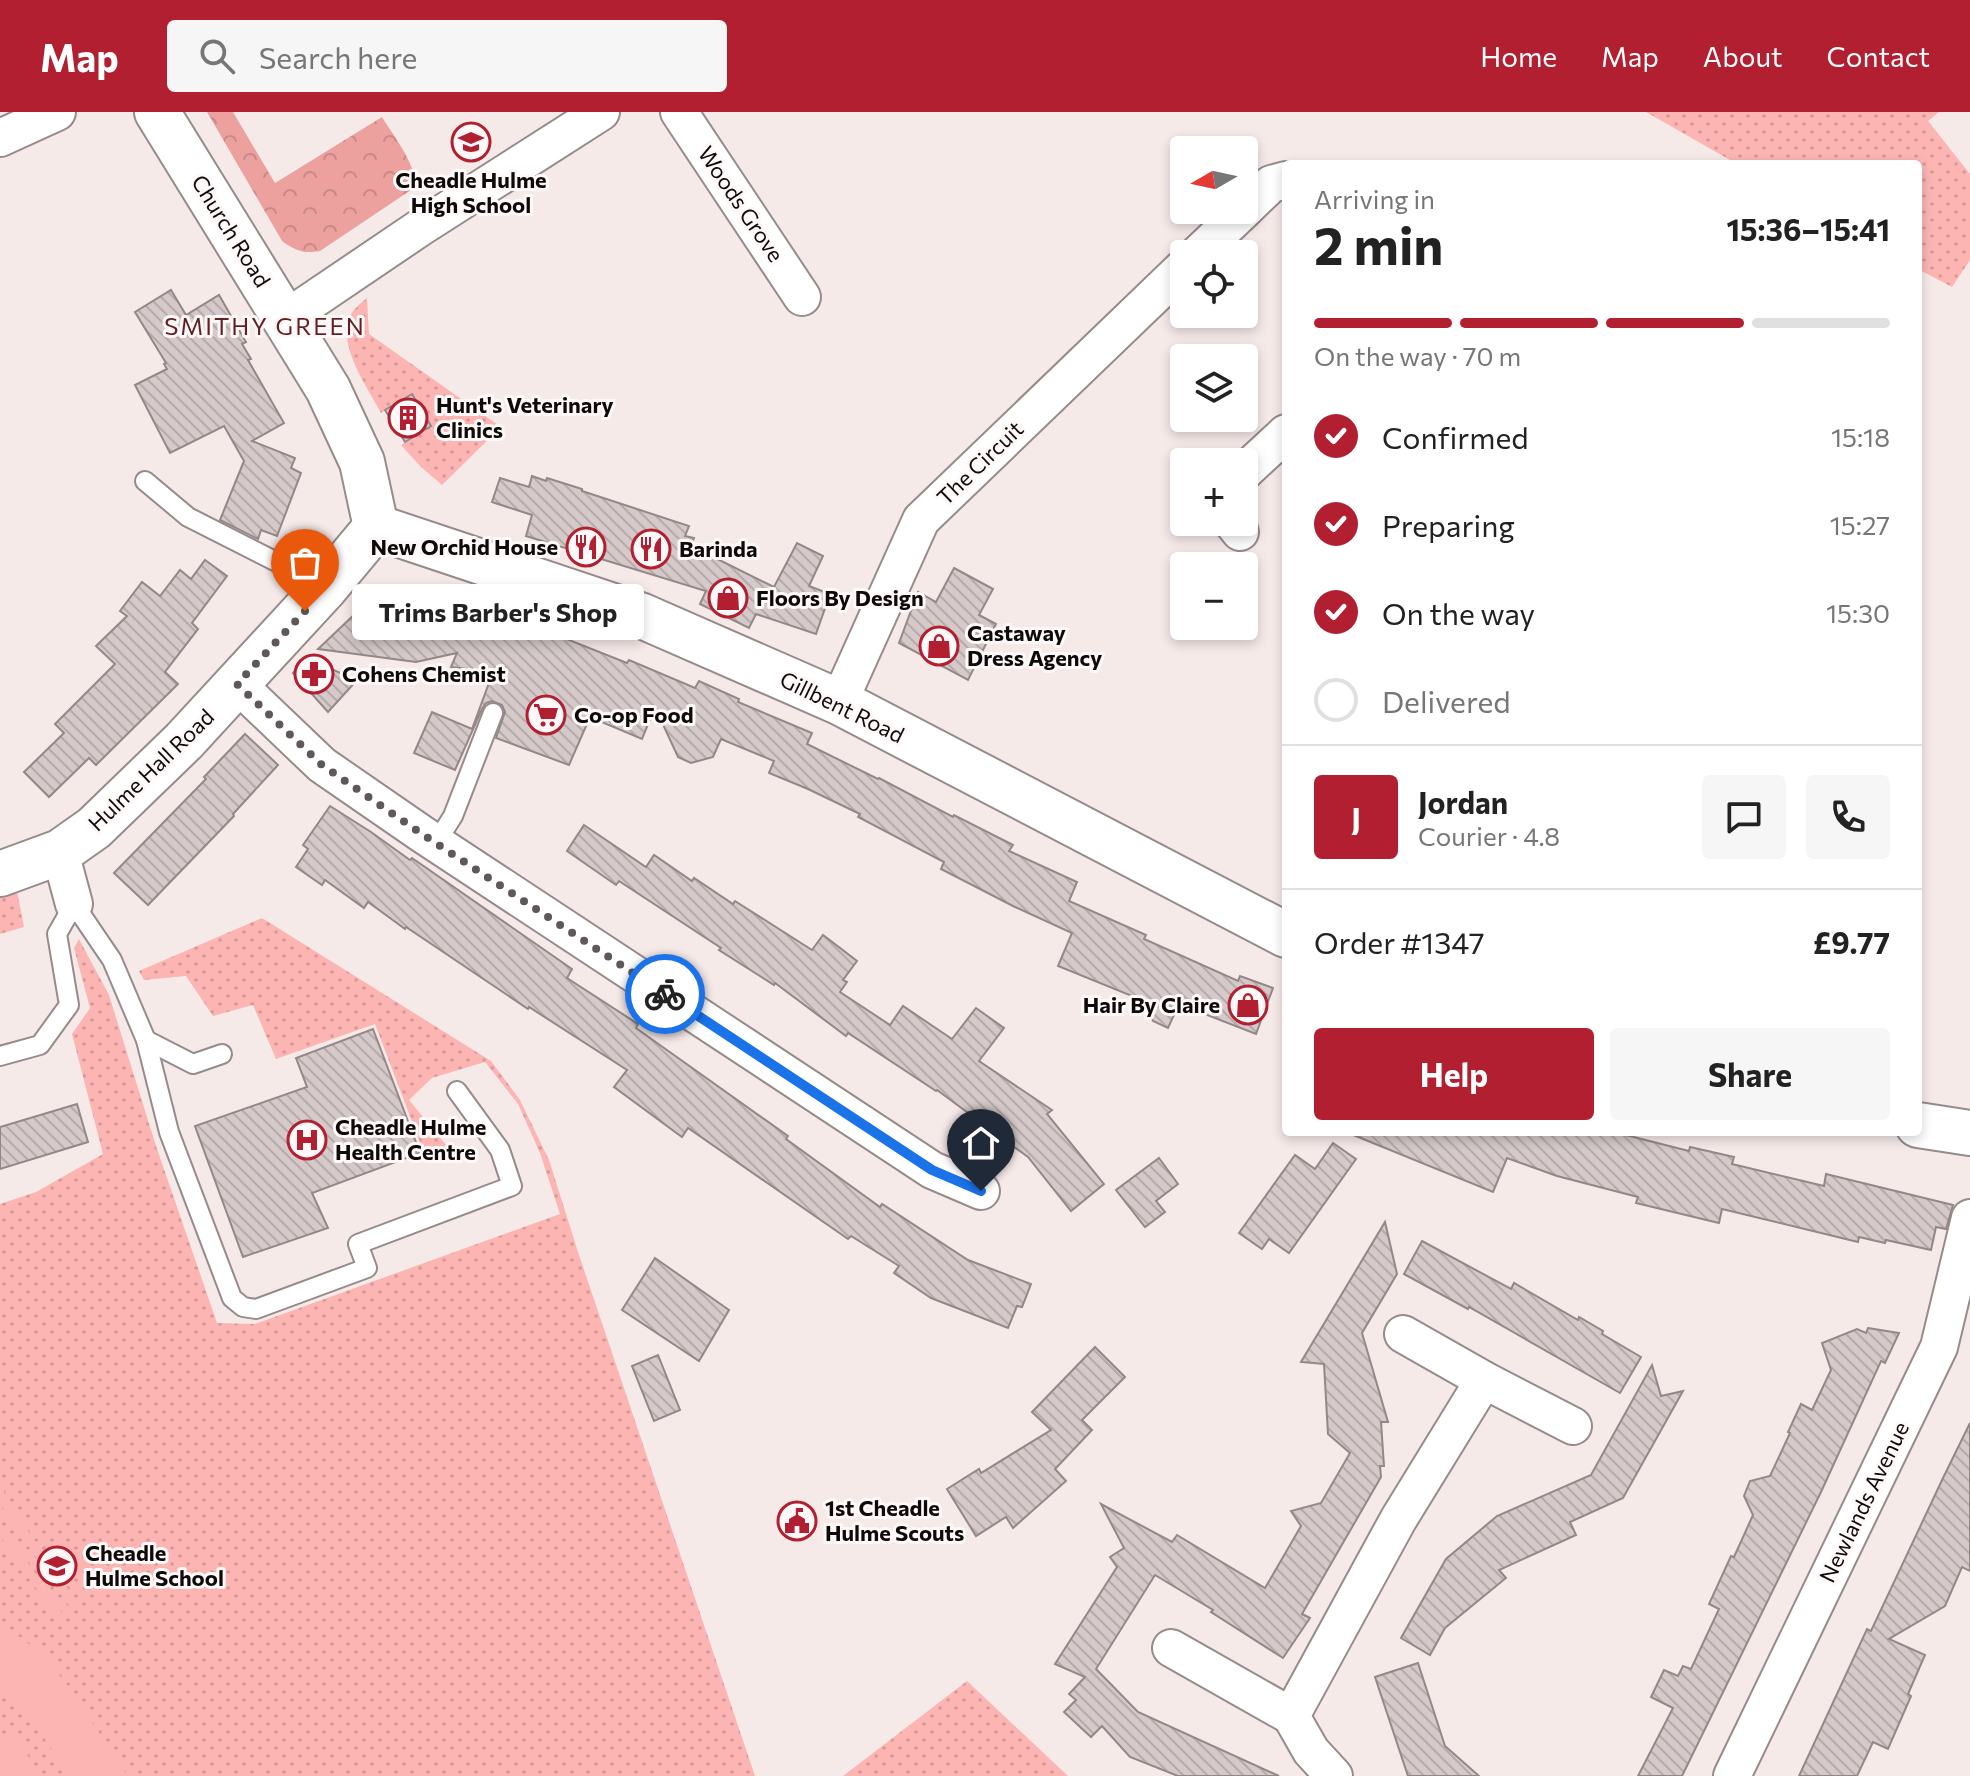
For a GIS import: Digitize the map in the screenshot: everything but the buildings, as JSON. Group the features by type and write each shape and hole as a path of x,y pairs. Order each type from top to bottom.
{"street":[{"path":"0,138 57,112"},
{"name":"Church Road","path":"157,112 328,389 362,462 376,527"},
{"path":"285,319 421,227 601,112"},
{"name":"Woods Grove","path":"679,112 802,297"},
{"path":"1258,197 1271,184 1282,181"},
{"path":"1213,240 1229,224"},
{"name":"The Circuit","path":"839,702 921,520 1170,280"},
{"path":"1258,459 1282,437"},
{"name":"Gillbent Road","path":"376,527 640,615 839,702 1282,933"},
{"name":"Hulme Hall Road","path":"0,874 60,852 94,828 184,741 326,587 376,527"},
{"path":"237,684 322,765 436,843 920,1163 981,1191"},
{"path":"60,852 74,904"},
{"path":"1922,1126 1970,1133"},
{"name":"Newlands Avenue","path":"1732,1776 1939,1347 1970,1218"},
{"path":"1403,1334 1573,1426"},
{"path":"1291,1716 1398,1520 1484,1380"},
{"path":"1171,1648 1291,1716 1311,1751 1334,1776"}],"lane":[{"path":"145,481 188,517 326,587"},
{"path":"436,843 453,816 493,713"},
{"path":"0,1056 40,1045 69,1005 57,934 74,904 112,960 146,1040 169,1132 232,1298 243,1307 256,1309 367,1268 358,1244 512,1186 500,1150 457,1091"},
{"path":"146,1040 193,1064 222,1054"}],"shaded area":[{"path":"1646,112 1939,112 1928,121 1970,174 1970,260 1952,287 1922,271 1922,160 1730,160"},
{"path":"367,298 369,334 501,427 442,485 401,445 431,426 412,395 381,413 351,354 347,328 350,317"},
{"path":"17,891 24,927 0,934 0,896"},
{"path":"262,918 491,1061 520,1100 549,1160 755,1776 0,1776 0,1204 36,1192 103,1154 72,1034 90,1008 74,948 79,939 109,995 156,1146 217,1323 255,1324 560,1214 540,1153 518,1104 485,1062 432,1078 409,1100 452,1152 427,1161 375,1024 276,1059 253,1005 213,1016 186,976 144,980 139,971"},
{"path":"0,1485 5,1492 3,1494 80,1607 73,1612 0,1504"},
{"path":"0,1522 65,1617 59,1622 0,1536"},
{"path":"0,1622 46,1657 128,1776 69,1776 30,1716 0,1682"},
{"path":"967,1681 1068,1776 843,1776"},
{"path":"11,1730 41,1776 0,1776 0,1738"}],"green space":[{"path":"207,112 233,112 275,183 382,117 410,163 414,184 411,190 320,251 300,251 282,241"}],"way so far":[{"path":"305,611 237,684 322,765 665,994"}],"place":[{"name":"Cheadle Hulme High School","path":"471,142"},
{"name":"Hunt's Veterinary Clinics","path":"408,418"},
{"name":"New Orchid House","path":"586,547"},
{"name":"Barinda","path":"651,549"},
{"name":"Floors By Design","path":"728,598"},
{"name":"Trims Barber's Shop","path":"305,611"},
{"name":"Castaway Dress Agency","path":"939,646"},
{"name":"Cohens Chemist","path":"314,674"},
{"name":"Co-op Food","path":"546,715"},
{"name":"Hair By Claire","path":"1248,1005"},
{"name":"Cheadle Hulme Health Centre","path":"307,1140"},
{"name":"1st Cheadle Hulme Scouts","path":"797,1521"},
{"name":"Cheadle Hulme School","path":"57,1566"}],"district":[{"name":"SMITHY GREEN","path":"265,327"}],"route":[{"path":"665,994 932,1170 981,1191"}]}
